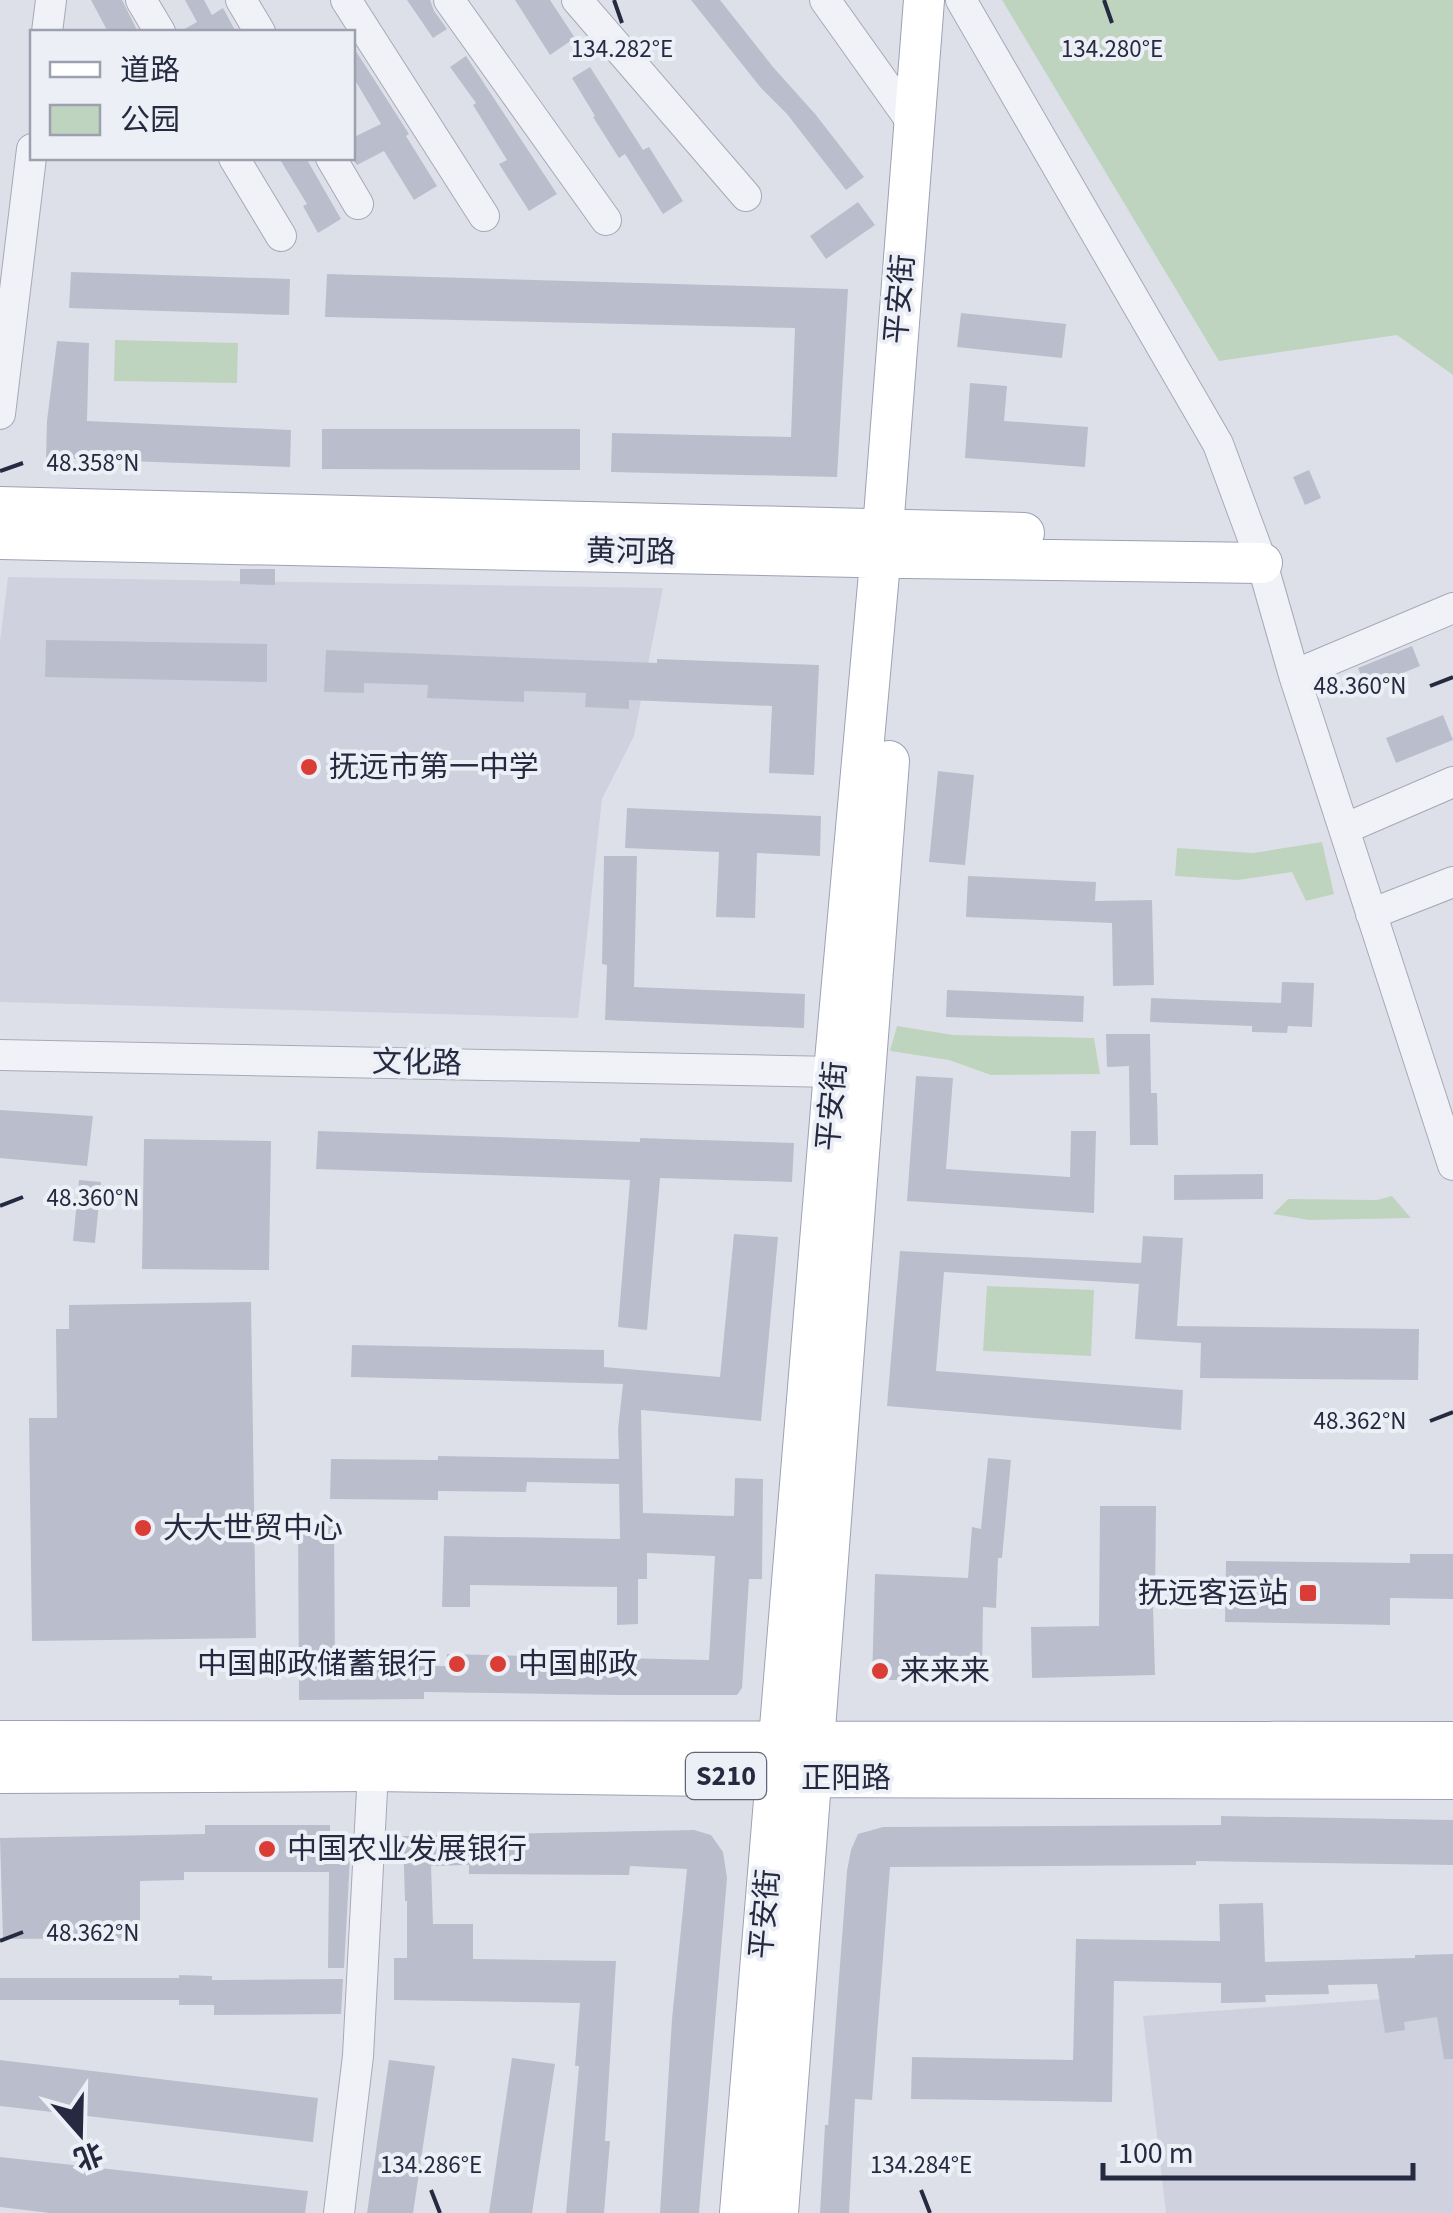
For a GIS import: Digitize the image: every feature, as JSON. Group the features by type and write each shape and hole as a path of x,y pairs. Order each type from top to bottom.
{"main road":[{"name":"平安街","path":"778,2213 795,1759 834,1072 894,543 914,125 924,0"},
{"name":"平安街","path":"740,2213 795,1759 894,543 944,0"},
{"name":"黄河路","path":"0,508 894,543 1257,551"},
{"name":"黄河路","path":"0,539 894,543"},
{"name":"正阳路","path":"0,1741 1453,1779"},
{"name":"正阳路","path":"0,1773 373,1771 1453,1742"}],"street":[{"path":"47,30 51,0"},
{"path":"141,0 159,30"},
{"path":"241,0 259,30"},
{"path":"346,0 484,216"},
{"path":"450,0 606,220"},
{"path":"577,0 746,196"},
{"path":"825,0 914,125"},
{"path":"961,0 1218,444 1257,551 1372,914 1444,1104 1453,1165"},
{"path":"0,414 31,160"},
{"path":"235,160 281,236"},
{"path":"332,160 358,204"},
{"path":"1294,675 1453,608"},
{"path":"1344,830 1453,782"},
{"path":"1372,914 1453,882"},
{"name":"文化路","path":"0,1055 834,1072"},
{"path":"339,2213 358,2056 373,1771"}],"shaded area":[{"name":"抚远市第一中学","path":"8,577 663,588 634,736 602,799 578,1018 0,1002 0,641"},
{"path":"1453,1994 1453,2213 1166,2213 1143,2016"}],"green space":[{"path":"1002,0 1453,0 1453,375 1397,335 1219,361"},
{"path":"115,340 238,343 237,383 114,381"},
{"path":"1322,842 1334,894 1306,901 1292,872 1238,880 1175,876 1177,848 1253,853"},
{"path":"897,1026 953,1035 1094,1038 1100,1074 991,1075 949,1060 890,1051"},
{"path":"1392,1196 1411,1218 1309,1220 1273,1214 1288,1199 1377,1200"},
{"path":"987,1286 1094,1290 1091,1356 983,1351"}],"building":[{"path":"91,0 122,0 137,30 107,30"},
{"path":"185,0 204,0 212,15 223,8 235,30 183,30 197,22"},
{"path":"407,0 430,0 447,29 433,38"},
{"path":"515,0 550,0 575,38 550,55"},
{"path":"691,0 720,0 864,177 846,190"},
{"path":"355,50 437,186 414,200 384,151 357,165 353,160 355,137 381,124 355,80"},
{"path":"466,56 557,194 529,211 499,164 507,160 473,105 476,103 450,67"},
{"path":"590,67 643,150 649,147 683,201 663,214 625,154 619,158 572,78"},
{"path":"280,160 307,160 341,219 318,233 303,206 307,204"},
{"path":"858,202 875,225 826,259 810,236"},
{"path":"71,272 290,279 289,315 69,308"},
{"path":"327,274 848,289 837,477 611,472 612,433 791,437 795,328 325,317"},
{"path":"961,313 1066,324 1062,358 957,347"},
{"path":"57,341 89,343 87,421 291,430 290,467 46,458"},
{"path":"970,383 1007,386 1004,421 1088,427 1085,467 965,458"},
{"path":"322,429 580,429 580,470 322,469"},
{"path":"1309,470 1321,498 1305,505 1293,477"},
{"path":"240,569 275,569 275,585 240,584"},
{"path":"46,640 267,644 267,682 45,677"},
{"path":"1412,646 1420,666 1366,688 1358,668"},
{"path":"326,650 819,665 814,775 769,773 772,706 629,700 629,709 585,707 586,693 524,691 524,702 427,698 428,685 364,683 364,693 324,692"},
{"path":"1443,715 1453,740 1396,763 1386,738"},
{"path":"938,771 974,775 965,865 929,862"},
{"path":"627,808 821,816 820,856 757,853 755,918 716,917 719,852 625,848"},
{"path":"604,856 637,856 634,987 805,994 804,1028 605,1020"},
{"path":"968,876 1096,882 1095,901 1152,900 1154,985 1113,986 1112,923 966,917"},
{"path":"1282,982 1314,983 1312,1027 1288,1026 1287,1033 1252,1032 1252,1026 1150,1022 1151,998 1281,1003"},
{"path":"947,990 1084,996 1083,1022 946,1017"},
{"path":"1106,1034 1150,1034 1151,1093 1157,1093 1158,1145 1130,1145 1129,1066 1107,1067"},
{"path":"916,1076 953,1078 946,1169 1070,1177 1071,1131 1096,1131 1094,1213 907,1201"},
{"path":"0,1110 93,1116 87,1166 0,1158"},
{"path":"318,1131 794,1143 792,1182 660,1178 647,1330 618,1327 630,1180 316,1169"},
{"path":"144,1139 271,1141 269,1270 142,1269"},
{"path":"1263,1174 1263,1199 1174,1200 1174,1175"},
{"path":"79,1180 101,1182 95,1243 73,1241"},
{"path":"734,1234 778,1237 761,1421 641,1410 643,1513 734,1516 735,1478 763,1479 762,1579 749,1579 742,1688 737,1695 424,1692 424,1699 299,1700 298,1522 334,1522 335,1667 446,1666 447,1654 709,1660 715,1556 647,1553 647,1579 638,1579 638,1624 617,1625 617,1587 470,1585 470,1607 442,1607 444,1536 620,1539 619,1484 527,1482 526,1492 438,1491 438,1500 330,1499 331,1459 619,1459 623,1384 351,1377 352,1345 604,1350 604,1367 720,1377"},
{"path":"1143,1236 1183,1238 1177,1326 1419,1329 1418,1380 1200,1378 1201,1343 1135,1339 1139,1284 944,1272 936,1371 1183,1390 1181,1430 887,1406 900,1251 1141,1263"},
{"name":"大大世贸中心","path":"251,1302 256,1638 32,1641 29,1418 57,1418 56,1329 69,1329 69,1305"},
{"path":"988,1458 1011,1460 1002,1558 998,1558 996,1608 983,1607 982,1680 872,1680 875,1574 968,1578 972,1527 981,1529"},
{"path":"1100,1506 1156,1506 1155,1675 1032,1678 1031,1627 1099,1626"},
{"name":"抚远客运站","path":"1410,1554 1453,1554 1453,1599 1390,1598 1390,1625 1225,1622 1226,1561 1410,1563"},
{"path":"1221,1816 1453,1820 1453,1865 1196,1861 1196,1865 890,1867 872,2100 855,2099 849,2213 820,2213 847,1871 858,1834 883,1827 1221,1825"},
{"path":"205,1825 330,1825 330,1839 351,1839 344,1968 328,1968 329,1872 184,1872 184,1880 140,1881 140,1938 3,1939 0,1838 205,1834"},
{"path":"694,1830 711,1835 723,1852 727,1878 699,2213 660,2213 672,2019 687,1869 630,1866 629,1875 469,1874 469,1865 431,1866 433,1924 473,1924 473,1959 616,1961 604,2213 566,2213 579,2066 575,2066 580,2003 394,2000 394,1958 407,1958 403,1836"},
{"path":"1263,1903 1265,1962 1453,1954 1453,2059 1444,2059 1437,2017 1404,2022 1405,2030 1385,2033 1377,1984 1328,1985 1329,1994 1265,1995 1266,2002 1221,2003 1221,1983 1114,1981 1112,2102 911,2099 912,2057 1073,2060 1076,1939 1220,1941 1219,1904"},
{"path":"212,1976 212,1980 343,1979 341,2014 214,2015 214,2005 179,2005 179,2000 0,2000 0,1978"},
{"path":"512,2058 555,2064 532,2213 489,2213"},
{"path":"0,2060 318,2098 313,2142 0,2106"},
{"path":"389,2060 435,2066 413,2213 367,2213"},
{"path":"0,2157 308,2191 305,2213 50,2213 0,2207"}],"place":[{"name":"抚远市第一中学","path":"309,767"},
{"name":"大大世贸中心","path":"143,1528"},
{"name":"抚远客运站","path":"1308,1593"},
{"name":"中国邮政储蓄银行","path":"457,1664"},
{"name":"中国邮政","path":"498,1664"},
{"name":"来来来","path":"880,1671"},
{"name":"中国农业发展银行","path":"267,1849"}]}
